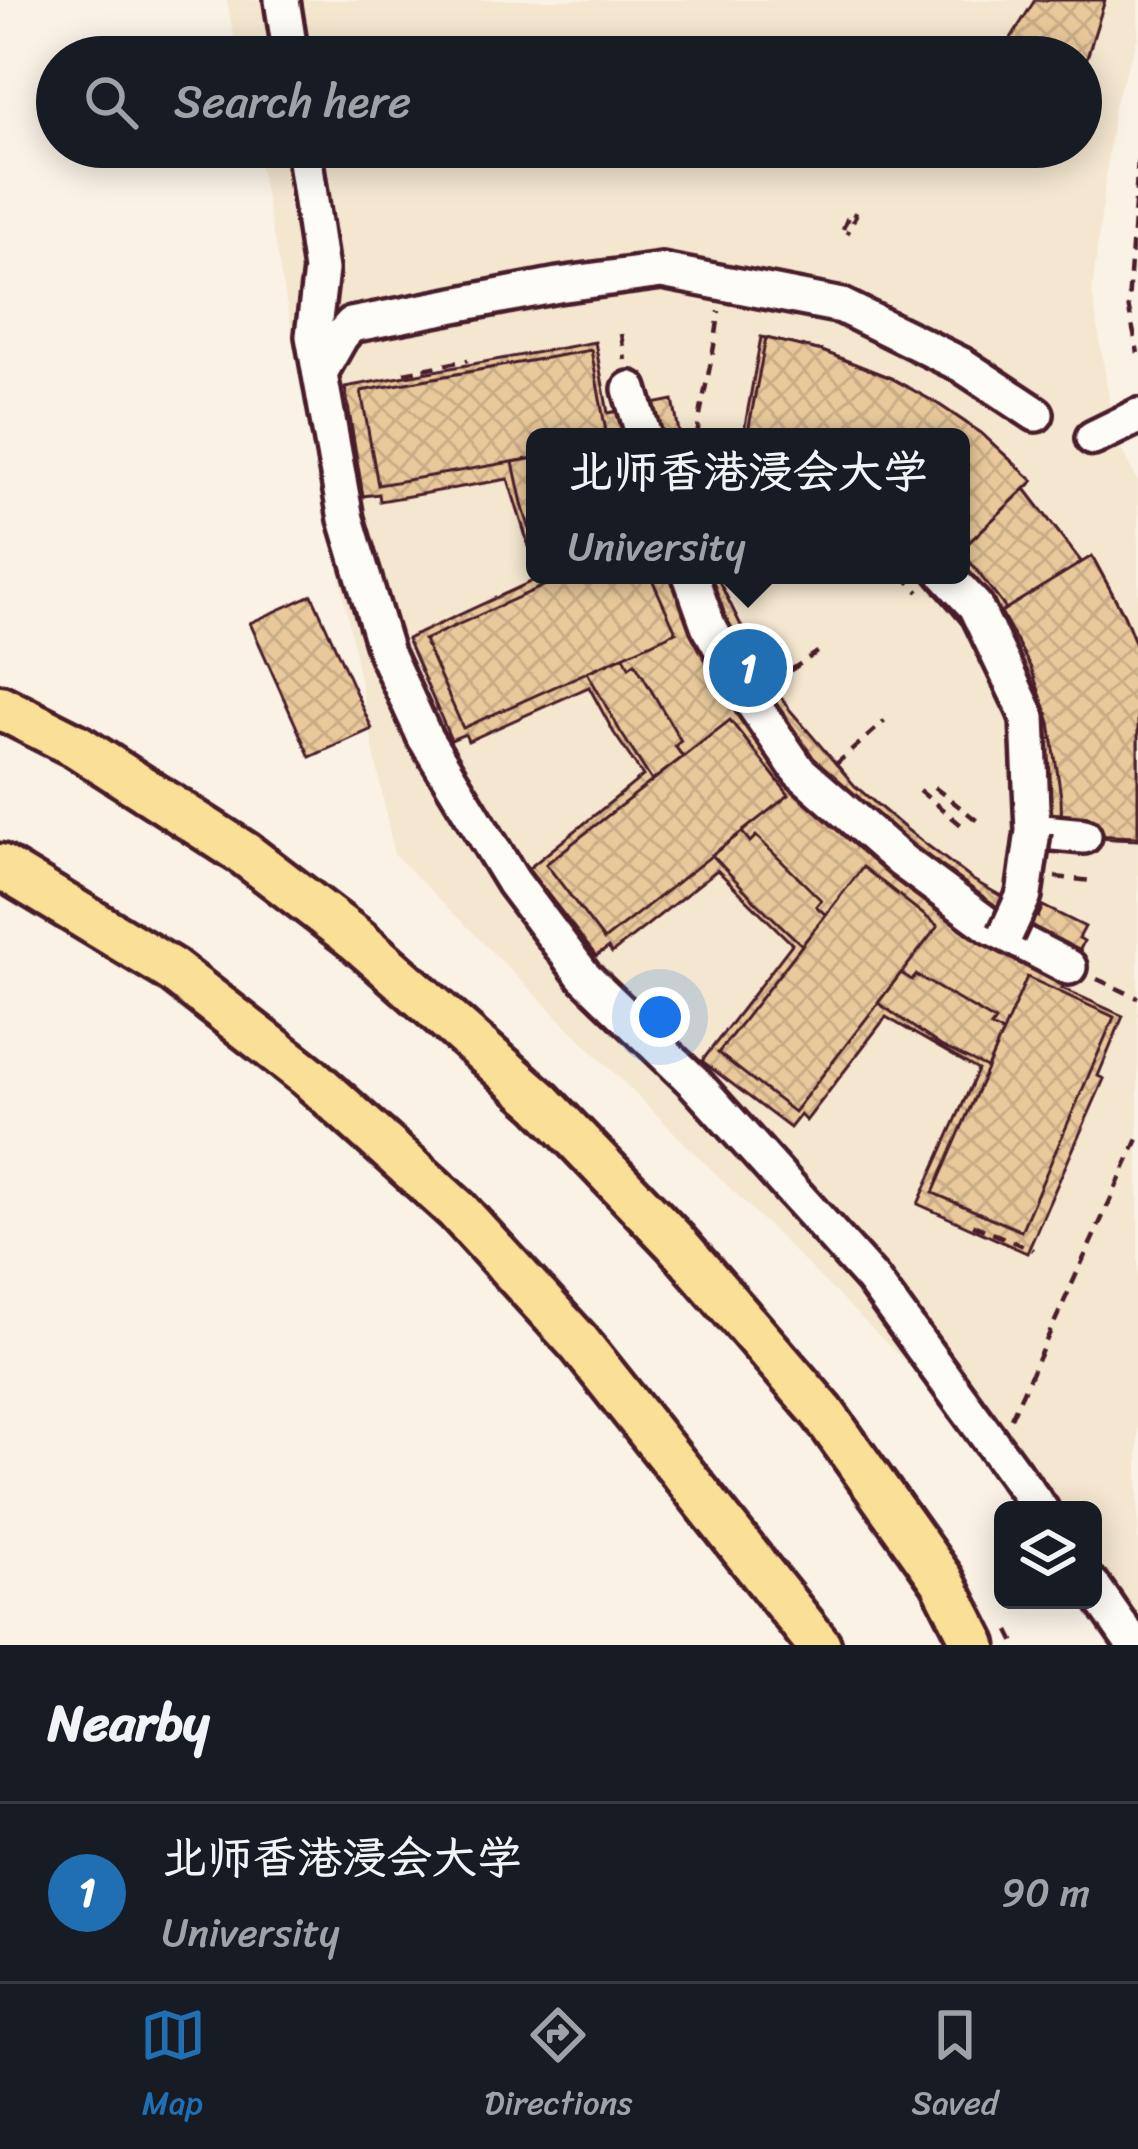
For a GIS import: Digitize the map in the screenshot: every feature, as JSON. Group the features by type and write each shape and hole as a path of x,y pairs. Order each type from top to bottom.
{"main road":[{"path":"0,707 77,746 245,854 356,939 541,1102 676,1244 823,1413 942,1580 975,1645"},
{"path":"0,866 172,970 308,1076 457,1210 579,1343 819,1645"}],"street":[{"path":"306,168 321,270 313,336 346,519 386,653 425,738 513,882 583,975 694,1082 872,1279 1035,1501"},
{"path":"320,374 351,326 558,285 662,271 842,306 962,365 1036,414"},
{"path":"630,389 641,428"},
{"path":"1093,438 1138,416"},
{"path":"694,584 708,626 799,771 902,861 990,926 1069,967"},
{"path":"939,590 975,606 1028,717 1033,831 1024,895 1006,934"},
{"path":"1033,831 1084,836"},
{"path":"1102,1599 1134,1645"}],"path":[{"path":"1138,159 1128,305 1138,353"},
{"path":"698,428 715,354 722,282"},
{"path":"404,373 468,360"},
{"path":"749,698 825,646"},
{"path":"812,784 885,721"},
{"path":"934,788 979,822"},
{"path":"920,790 965,828"},
{"path":"1048,877 1092,881"},
{"path":"1125,991 1138,998"},
{"path":"997,1448 1138,1139"},
{"path":"973,1225 1033,1250"}],"shaded area":[{"path":"227,0 1138,0 1138,37 1114,105 1092,292 1115,437 1138,482 1138,1645 1102,1604 1102,1501 1029,1501 993,1449 394,854 260,168 1102,168 1102,36 234,36"}],"building":[{"path":"1035,0 1105,0 1094,36 1012,36"},
{"path":"761,337 822,351 891,378 981,433 1033,481 1025,489 1082,563 1092,556 1138,650 1138,840 1023,835 1022,783 994,679 966,629 928,584 970,584 970,428 745,428"},
{"path":"766,338 822,351 891,378 981,433 1033,481 970,541 970,428 749,428"},
{"path":"595,342 608,413 673,400 678,428 526,428 526,537 508,479 380,501 379,494 363,496 345,387"},
{"path":"591,350 605,428 526,428 526,460 378,485 361,391"},
{"path":"526,460 526,517 523,508 513,462"},
{"path":"1025,489 1082,563 1006,609 970,562 970,541"},
{"path":"1092,556 1138,650 1138,837 1062,834 1050,722 1031,668 1001,612"},
{"path":"526,584 720,584 766,676 855,786 973,880 1038,917 1043,906 1085,927 1079,938 1084,941 1062,988 1123,1016 1098,1076 1104,1079 1027,1253 918,1204 978,1070 886,1017 806,1121 800,1115 790,1128 702,1061 792,944 717,870 612,953 608,948 596,956 528,869 643,776 589,687 468,741 465,734 451,740 407,639"},
{"path":"548,584 654,584 676,632 463,728 424,640"},
{"path":"312,595 372,729 310,757 250,623"},
{"path":"624,656 629,667 635,663 681,741 675,746 683,757 652,781 587,672"},
{"path":"730,720 789,795 604,940 546,864"},
{"path":"742,832 750,842 756,836 821,900 816,906 826,915 802,945 712,855"},
{"path":"863,867 938,926 794,1112 718,1053"},
{"path":"901,973 912,980 916,975 995,1021 991,1027 1003,1033 987,1068 941,1046 878,1003"},
{"path":"1027,977 1114,1017 1021,1231 933,1193"}],"place":[{"name":"北师香港浸会大学","path":"748,668"}]}
